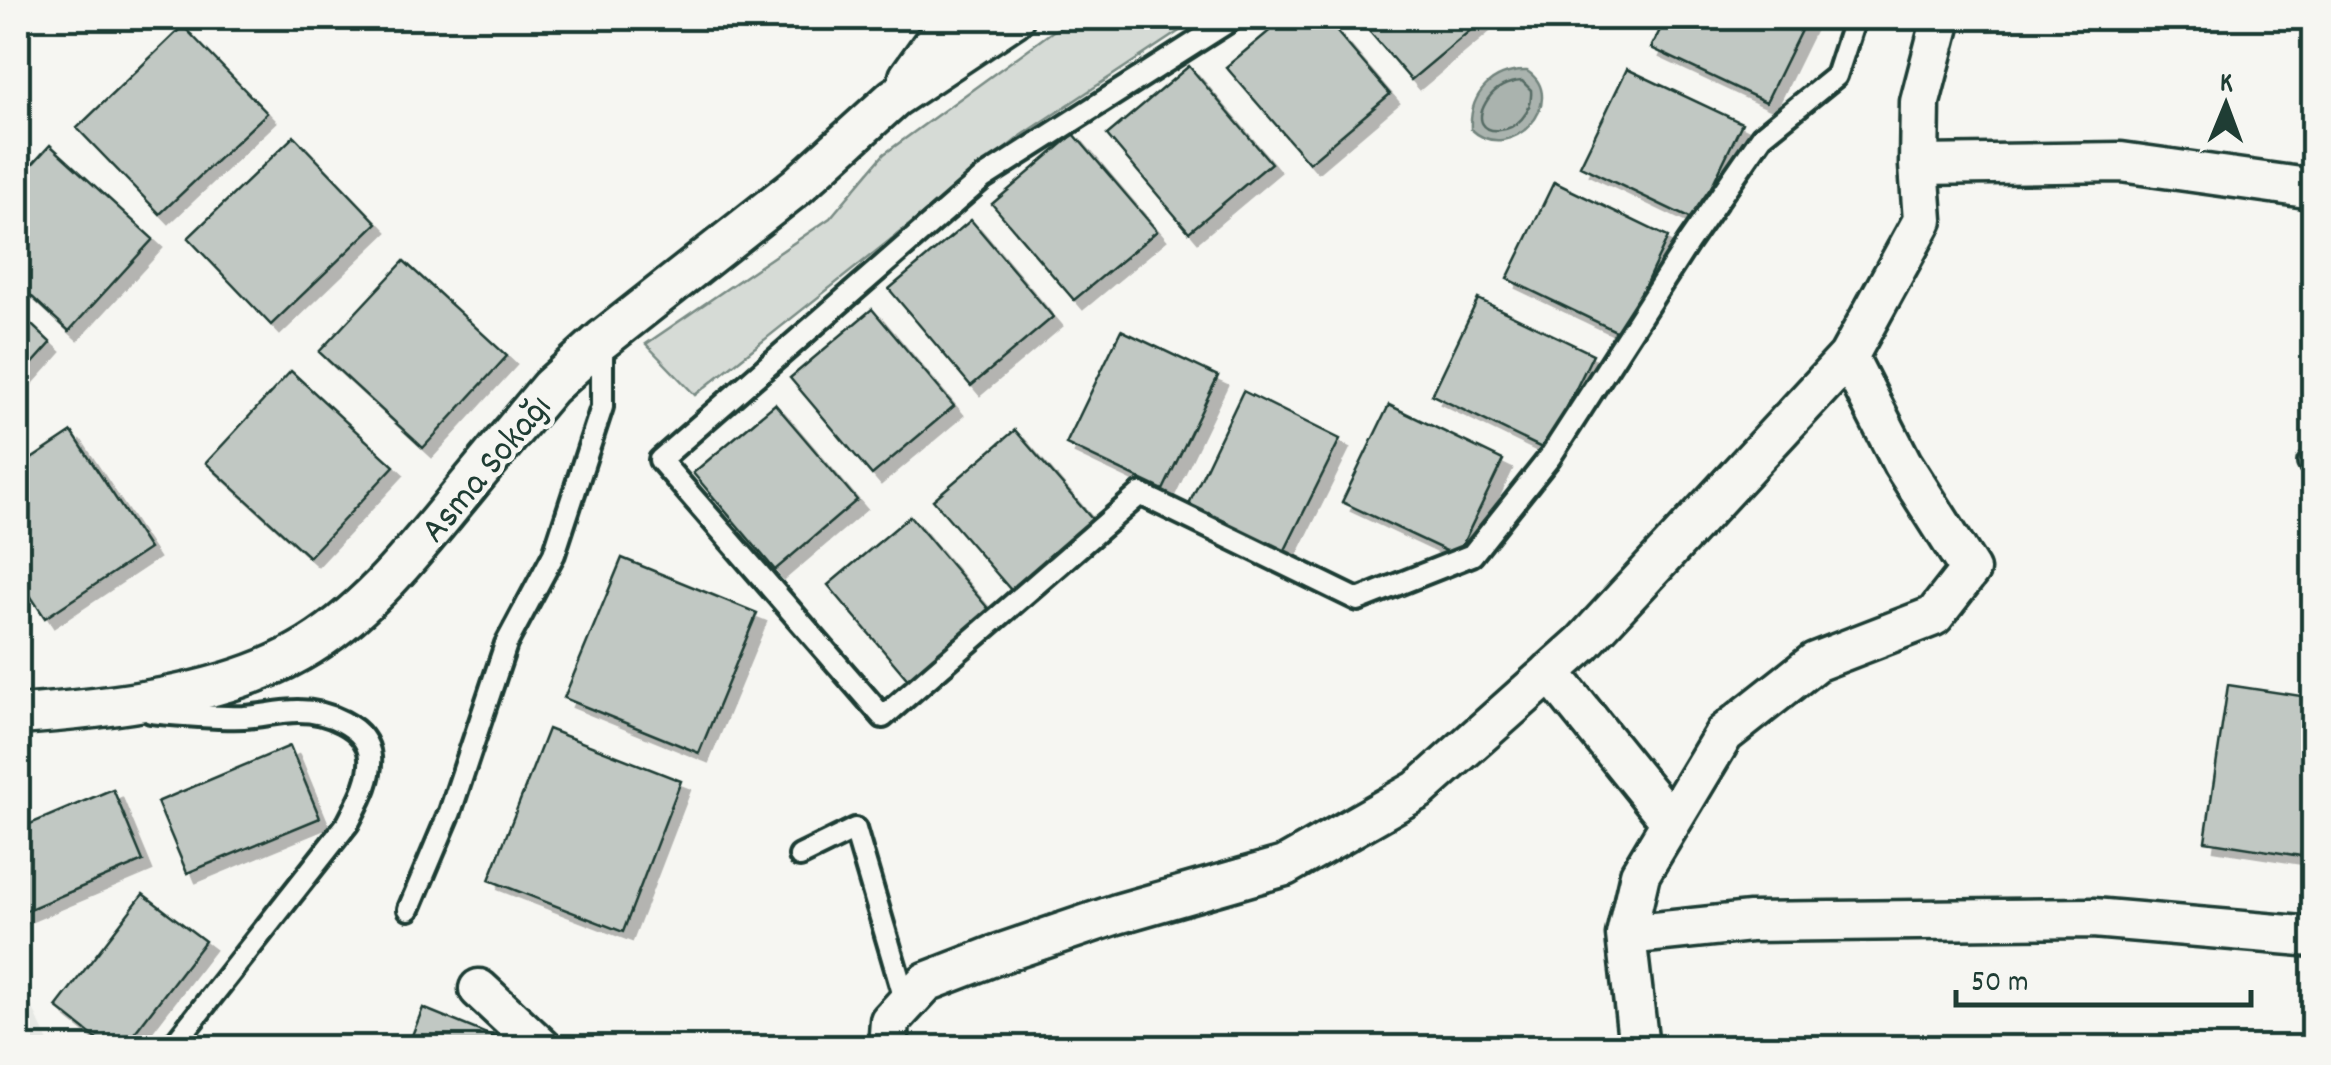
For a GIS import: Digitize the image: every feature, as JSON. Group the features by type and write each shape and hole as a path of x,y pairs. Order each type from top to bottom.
{"street":[{"name":"Asma Sokağı","path":"894,98 951,18"},
{"name":"Asma Sokağı","path":"18,715 94,707 233,680 300,652 326,635 389,578 550,387 602,340 796,187 894,98 1014,18"},
{"path":"888,1048 890,1021 926,982 1117,914 1285,866 1418,790 1584,642 1848,357 1923,220 1918,165 1920,102 1942,18"},
{"path":"1918,165 2121,162 2314,190"},
{"path":"1638,1048 1626,935 1640,874 1724,734 1815,662 1934,616 1970,570 1902,463 1848,357"},
{"path":"1550,672 1671,822"},
{"path":"1626,935 1750,922 2093,918 2314,936"},
{"path":"479,989 542,1048"}],"lane":[{"path":"1234,18 982,178 660,460 883,717 1140,494 1358,600 1472,555 1550,457 1762,136 1836,76 1855,18"},
{"path":"409,909 450,812 506,644 554,554 602,407 602,340"},
{"path":"94,707 211,718 299,711 333,716 358,732 370,755 366,785 348,823 171,1048"},
{"path":"800,856 855,829 906,1004"}],"shaded area":[{"path":"1081,18 1199,18 1021,136 695,395 646,344 830,218 884,154 1053,31"},
{"path":"18,974 50,1047 18,1047"}],"water":[{"path":"1527,71 1539,83 1542,97 1539,112 1530,125 1503,140 1487,139 1471,129 1474,105 1485,86 1503,75"}],"building":[{"path":"1285,18 1325,18 1390,94 1309,163 1226,67"},
{"path":"1358,18 1485,18 1411,80"},
{"path":"1666,18 1807,18 1766,102 1651,48"},
{"path":"183,26 267,113 160,214 77,128"},
{"path":"1189,66 1271,163 1189,232 1107,135"},
{"path":"1627,69 1742,123 1695,221 1580,166"},
{"path":"1074,134 1157,231 1074,300 992,204"},
{"path":"294,136 377,223 271,325 188,238"},
{"path":"50,145 153,239 69,331 18,284 18,180"},
{"path":"1554,182 1668,237 1622,334 1507,279"},
{"path":"971,220 1053,317 971,386 889,289"},
{"path":"404,261 507,356 423,448 319,352"},
{"path":"1478,299 1593,354 1546,450 1432,395"},
{"path":"872,309 954,406 872,475 790,378"},
{"path":"18,312 51,343 18,380"},
{"path":"1121,330 1218,376 1163,490 1066,444"},
{"path":"291,371 394,466 309,557 206,463"},
{"path":"1243,391 1340,439 1284,552 1188,506"},
{"path":"775,404 857,500 775,570 693,473"},
{"path":"1389,405 1503,460 1457,556 1342,502"},
{"path":"1015,430 1098,526 1016,596 933,500"},
{"path":"72,432 149,549 45,618 18,577 18,468"},
{"path":"910,516 992,613 910,682 828,585"},
{"path":"622,558 757,613 699,753 564,698"},
{"path":"2228,685 2314,698 2314,771 2301,856 2205,841"},
{"path":"548,729 681,781 623,932 489,880"},
{"path":"290,746 320,818 187,873 157,802"},
{"path":"113,789 143,861 18,914 18,829"},
{"path":"143,894 205,941 123,1048 108,1048 56,1007"},
{"path":"423,1008 521,1048 407,1048"}]}
